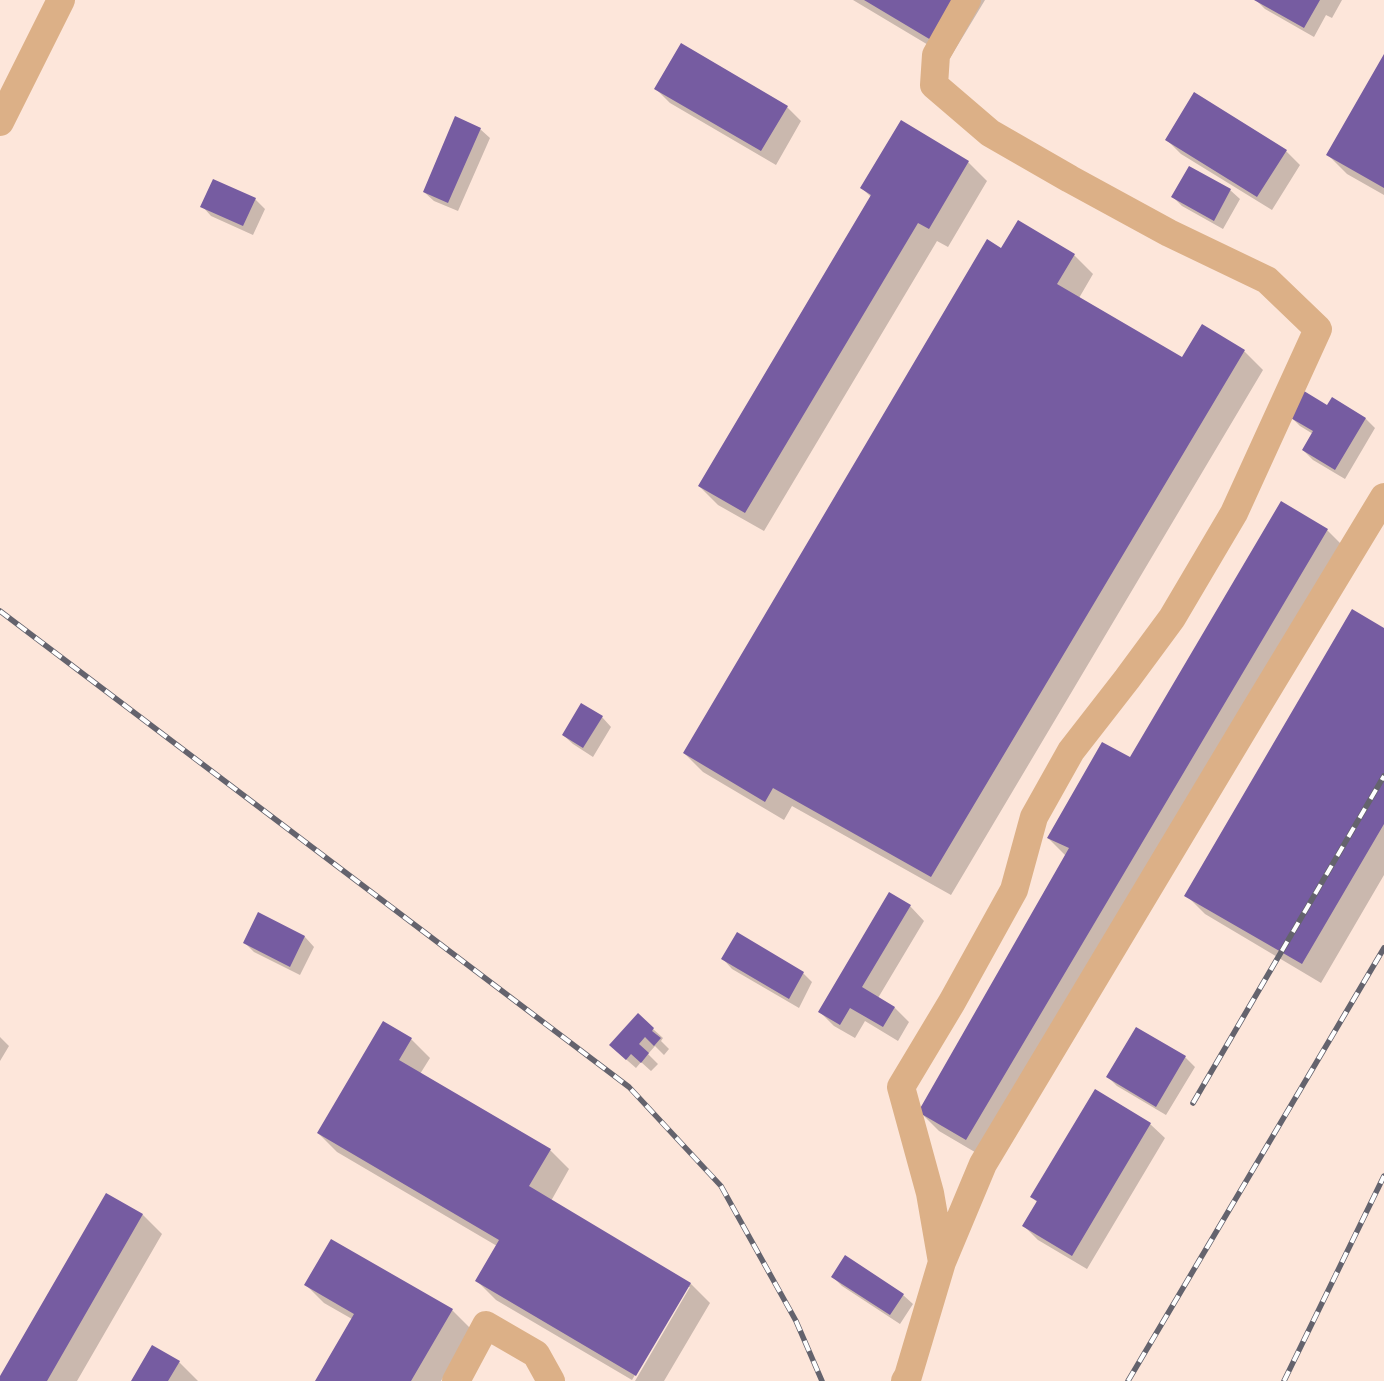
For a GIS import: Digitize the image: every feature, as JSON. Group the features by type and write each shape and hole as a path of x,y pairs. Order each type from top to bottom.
{"lane":[{"path":"0,122 61,0"},
{"path":"942,1262 930,1193 901,1087 952,1002 1014,890 1034,817 1071,752 1172,618 1234,513 1318,329 1268,280 1169,233 990,134 934,85 936,55 967,0"},
{"path":"905,1381 942,1262 983,1164 1274,677 1384,497"},
{"path":"456,1381 486,1325 536,1354 551,1381"}],"shaded area":[{"path":"0,0 1384,0 1384,1381 0,1381"}],"building":[{"path":"864,0 955,0 931,40"},
{"path":"1254,0 1320,0 1304,28"},
{"path":"681,43 788,106 761,151 654,89"},
{"path":"1384,54 1384,188 1326,155"},
{"path":"1194,92 1287,150 1257,197 1165,140"},
{"path":"455,116 481,128 448,203 423,192"},
{"path":"901,120 969,161 929,229 918,223 745,513 698,486 871,195 860,188"},
{"path":"1189,166 1231,189 1214,221 1171,197"},
{"path":"213,179 256,198 243,226 200,207"},
{"path":"1018,220 1075,254 1057,284 1182,357 1202,324 1245,350 931,877 773,788 765,802 683,753 987,239 1001,248"},
{"path":"1304,391 1327,405 1332,397 1366,418 1335,470 1302,450 1313,431 1289,417"},
{"path":"1281,501 1328,529 966,1140 918,1112 1069,848 1047,838 1102,742 1130,757"},
{"path":"1352,609 1384,628 1384,824 1302,964 1184,896"},
{"path":"581,703 603,716 583,748 562,735"},
{"path":"889,892 911,905 862,987 895,1007 883,1027 850,1008 840,1025 818,1012"},
{"path":"258,912 305,936 290,967 243,943"},
{"path":"737,932 804,972 789,999 721,959"},
{"path":"638,1013 654,1028 652,1031 661,1038 654,1046 645,1037 639,1044 649,1053 641,1063 631,1054 626,1060 609,1045"},
{"path":"383,1021 412,1038 399,1060 551,1149 529,1186 691,1283 636,1376 475,1281 499,1240 317,1133"},
{"path":"1136,1027 1186,1056 1156,1107 1106,1077"},
{"path":"1095,1089 1151,1123 1072,1256 1022,1226 1037,1201 1030,1197"},
{"path":"106,1193 143,1214 47,1381 0,1381 0,1376"},
{"path":"331,1239 453,1309 411,1381 315,1381 354,1314 304,1285"},
{"path":"845,1255 904,1294 890,1315 831,1277"},
{"path":"152,1345 180,1361 168,1381 131,1381"}],"railway":[{"path":"0,611 629,1087 721,1186 796,1321 822,1381"},
{"path":"1193,1103 1384,776"},
{"path":"1128,1381 1384,948"},
{"path":"1284,1381 1384,1176"}]}
